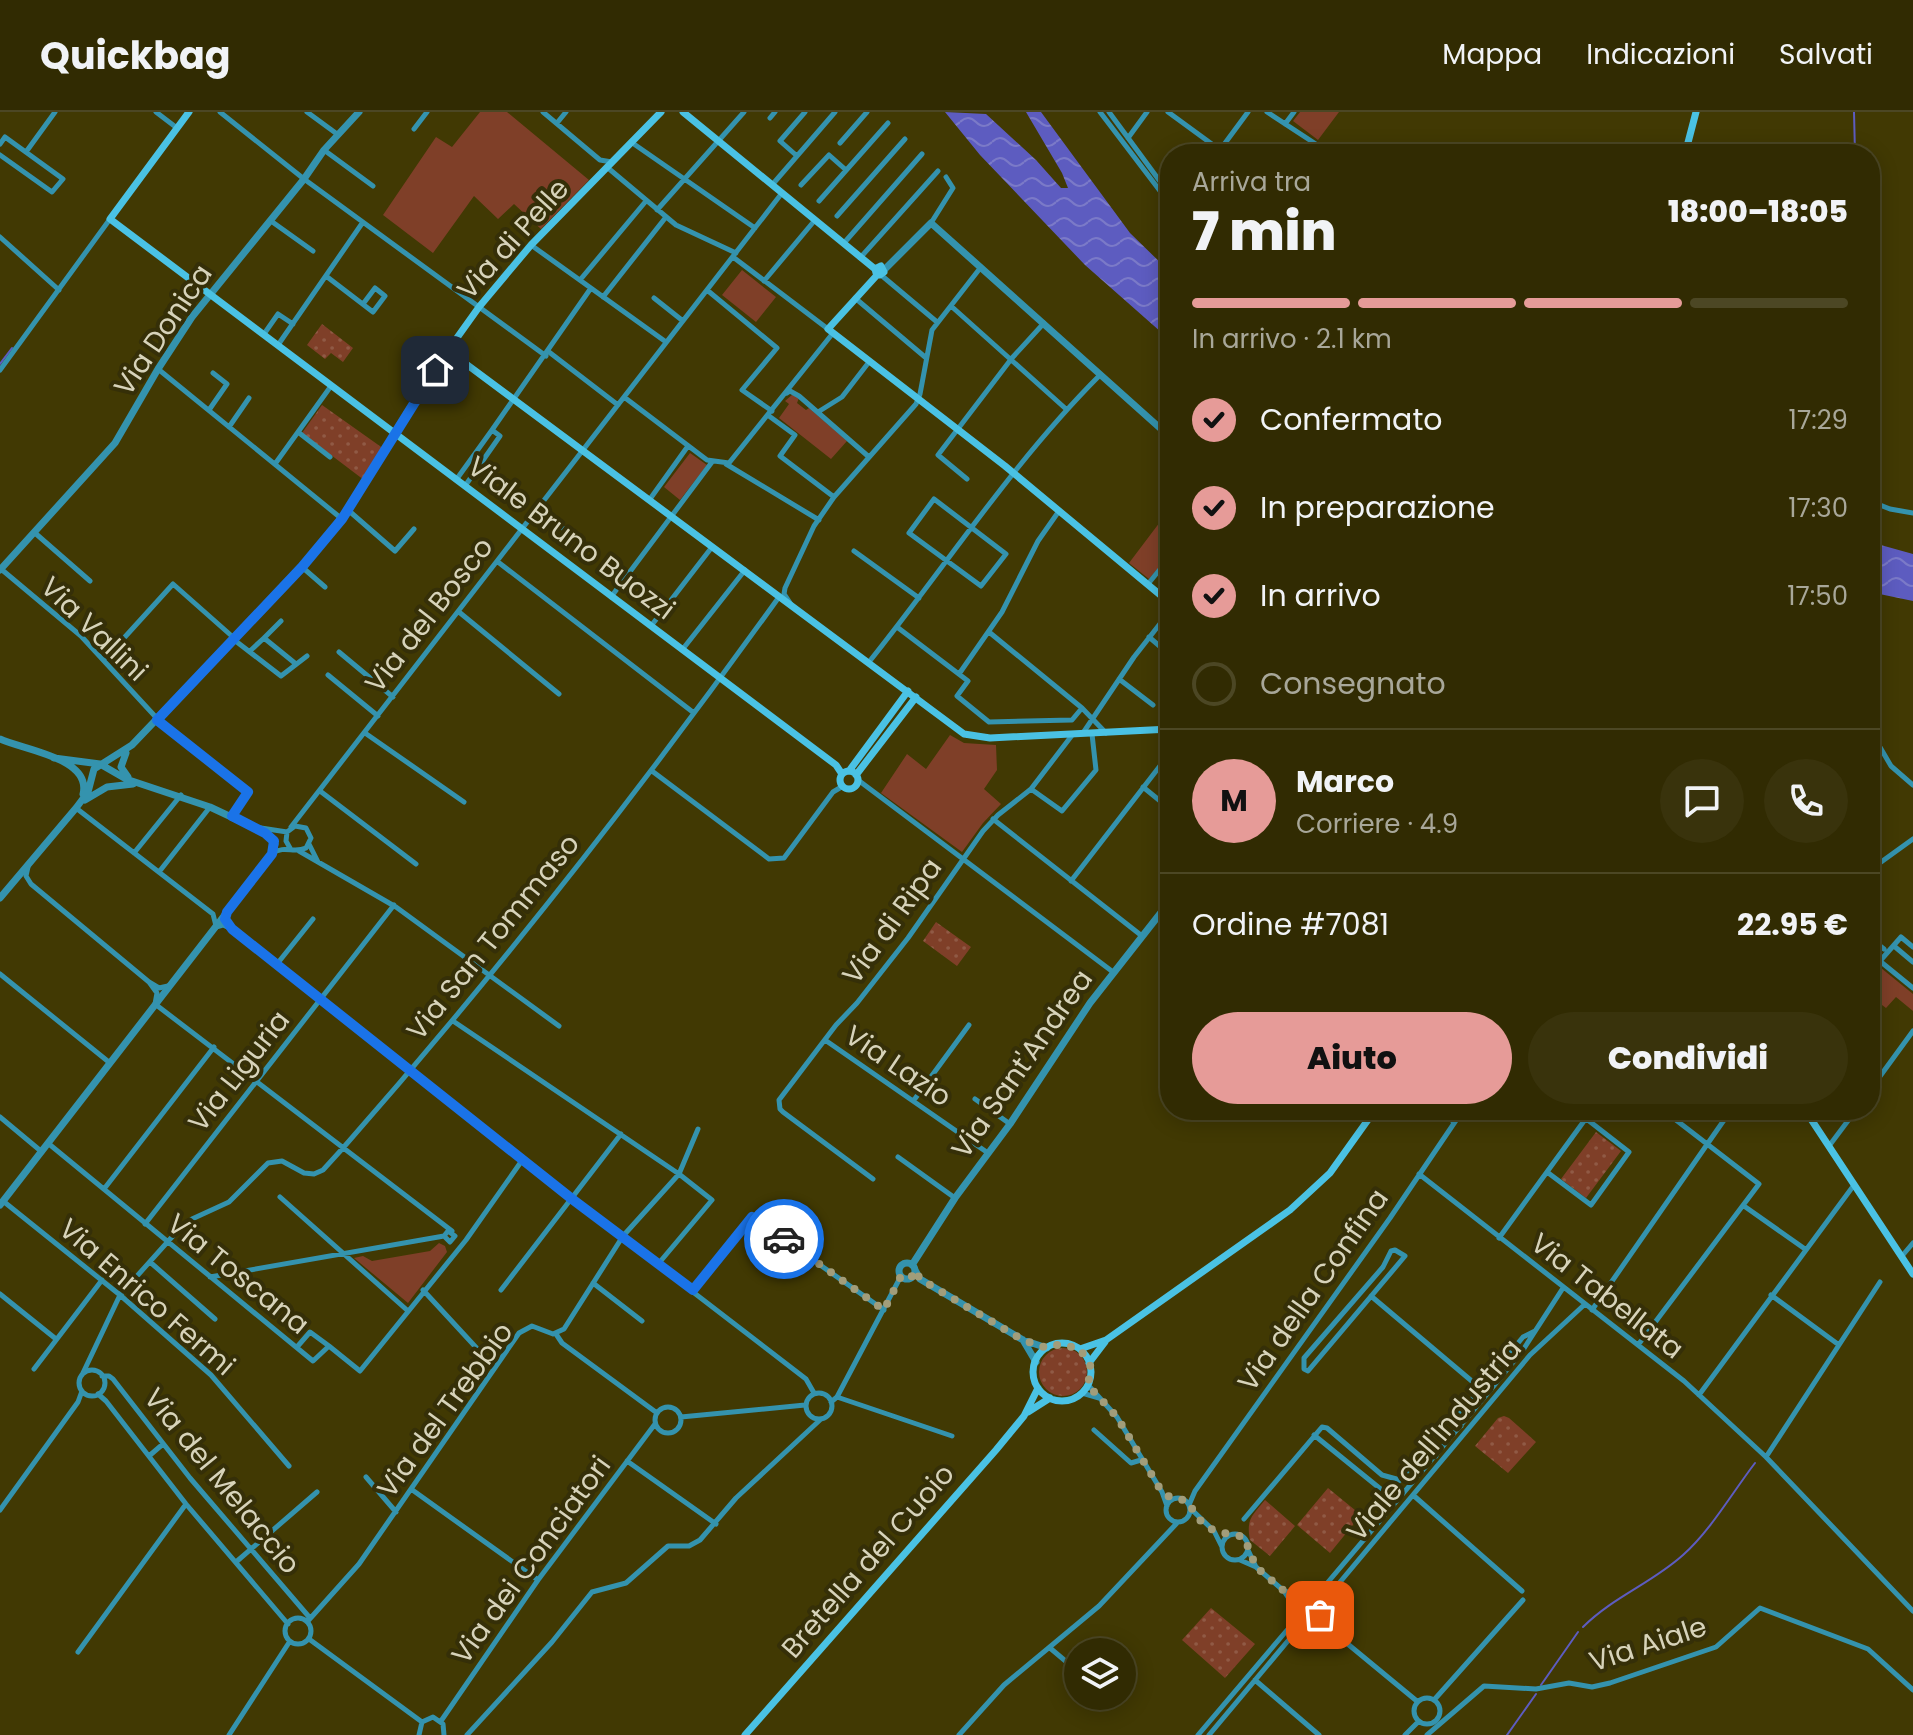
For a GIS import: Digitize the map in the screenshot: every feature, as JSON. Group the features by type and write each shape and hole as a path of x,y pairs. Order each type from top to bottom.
{"main road":[{"path":"110,219 189,112"},
{"path":"683,112 880,272 830,331 1060,511 1160,595"},
{"path":"1688,144 1696,112"},
{"name":"Via di Pelle","path":"453,343 531,245 611,165 657,113"},
{"name":"Viale Bruno Buozzi","path":"110,219 387,428 397,430 611,597 852,777"},
{"path":"453,343 454,355 957,729 971,736 990,738 1160,730"},
{"path":"908,691 852,777 850,789 843,786 840,782 852,777 916,697"},
{"path":"1050,1398 1038,1388 1034,1375 1036,1362 1047,1348 1061,1344 1080,1349 1106,1340 1290,1210 1330,1173 1368,1120"},
{"path":"1812,1120 1913,1274"},
{"path":"1089,1363 1106,1340"},
{"path":"1080,1349 1089,1363 1091,1376 1082,1393"},
{"name":"Bretella del Cuoio","path":"1024,1416 1038,1388"},
{"name":"Bretella del Cuoio","path":"745,1735 1024,1416 1050,1398 1069,1400 1082,1393"}],"street":[{"path":"26,152 55,112"},
{"path":"156,112 177,128"},
{"path":"220,112 304,179 618,405"},
{"path":"307,112 337,134"},
{"name":"Via Donica","path":"0,570 115,443 158,369 210,294 337,134 359,112"},
{"path":"414,129 427,112"},
{"path":"543,112 600,160 611,165 657,211 685,230 735,255 830,331 787,393 732,461 725,464"},
{"path":"557,123 566,112"},
{"path":"657,211 744,112"},
{"path":"770,118 775,112"},
{"path":"797,156 780,141 805,112"},
{"path":"840,143 867,112"},
{"path":"1100,112 1160,191"},
{"path":"1109,112 1160,181"},
{"path":"1128,138 1147,112"},
{"path":"1168,112 1208,144"},
{"path":"1224,144 1248,112"},
{"path":"1267,112 1316,144"},
{"path":"1285,124 1294,112"},
{"path":"772,186 834,113"},
{"path":"819,201 888,123"},
{"path":"0,144 5,137 63,179 52,192 0,155"},
{"path":"837,216 905,139"},
{"path":"631,142 755,228"},
{"path":"324,150 373,186"},
{"path":"843,244 922,154"},
{"path":"801,185 829,155 846,170"},
{"path":"860,258 938,171"},
{"path":"937,322 880,272 931,223 953,188 946,177"},
{"name":"Via del Bosco","path":"289,830 782,193"},
{"path":"580,280 647,201"},
{"path":"603,297 666,217"},
{"path":"0,370 110,219"},
{"path":"764,281 815,220"},
{"path":"271,221 313,251"},
{"path":"278,345 363,222"},
{"path":"931,223 1160,428"},
{"path":"0,237 59,290"},
{"path":"531,245 666,342"},
{"path":"791,604 784,594 785,588 819,520 834,497 918,400 930,336 937,322 981,267"},
{"path":"326,276 373,312 385,296 375,288 363,304"},
{"path":"459,477 591,288"},
{"path":"706,291 777,348 742,390 795,435 780,456 834,497"},
{"path":"654,298 683,321"},
{"path":"855,298 926,358"},
{"path":"951,306 1066,409"},
{"path":"263,334 278,314 293,324"},
{"path":"967,479 938,455 1012,358 1045,322"},
{"name":"Via di Pelle","path":"100,764 114,759 132,745 302,567 342,519 453,343"},
{"path":"818,412 842,397 869,362"},
{"path":"158,369 342,519"},
{"path":"209,410 227,384 213,373"},
{"path":"869,662 1012,473 1066,409 1101,374"},
{"path":"275,464 331,386"},
{"path":"787,393 794,392 869,457"},
{"path":"624,397 712,462 725,464 819,520"},
{"path":"229,427 249,398"},
{"path":"467,484 500,436 492,430"},
{"path":"298,432 330,457"},
{"path":"650,499 688,446"},
{"path":"611,597 712,462"},
{"path":"934,499 971,527 1006,554 981,586 909,533 934,499"},
{"path":"1880,505 1913,513"},
{"path":"348,510 395,551 414,529"},
{"path":"538,510 590,548"},
{"path":"959,674 989,632 1038,541 1060,511"},
{"path":"35,533 90,581"},
{"path":"651,626 713,546"},
{"path":"854,551 919,598"},
{"path":"498,562 694,713"},
{"path":"302,567 325,587"},
{"name":"Via Vallini","path":"0,570 81,636 157,720 248,792 232,816"},
{"path":"682,650 745,570"},
{"path":"1148,585 1160,570"},
{"path":"104,660 173,584 281,676 307,656"},
{"path":"768,588 785,588"},
{"name":"Via San Tommaso","path":"0,1510 84,1393 79,1385 82,1375 120,1295 186,1222 237,1196 268,1163 282,1161 304,1173 314,1174 323,1170 491,976 652,771 780,596"},
{"path":"459,612 559,694"},
{"path":"250,651 281,621"},
{"path":"1082,734 1160,623"},
{"path":"897,627 968,681 957,696 989,722 1072,720 1082,708"},
{"path":"989,632 1094,718 1106,733"},
{"path":"1149,637 1160,646"},
{"path":"264,638 296,664"},
{"path":"339,652 393,697"},
{"path":"328,675 378,716"},
{"path":"1119,679 1153,705"},
{"path":"365,733 464,802"},
{"name":"Via di Ripa","path":"873,1179 780,1109 779,1100 908,938 993,819 1031,789 1073,734"},
{"path":"1031,789 1062,811 1096,770 1092,734"},
{"path":"0,739 71,765 81,777 84,790 77,808"},
{"path":"132,745 121,761 122,769 130,778 144,785"},
{"path":"1880,748 1891,766 1913,785"},
{"path":"2,1203 272,854 275,844 272,838 249,824 181,795 126,779 100,764 54,758"},
{"path":"0,898 77,808 88,792 93,772 100,764"},
{"path":"1071,881 1160,766"},
{"path":"652,771 769,859 776,860 784,858 833,792 843,786"},
{"path":"852,777 1113,972"},
{"path":"77,808 91,796 115,784 144,785"},
{"path":"1143,787 1160,801"},
{"path":"320,791 416,864"},
{"path":"134,853 181,795"},
{"path":"159,872 210,807"},
{"path":"77,808 213,914 215,927"},
{"path":"303,813 304,826 310,834 309,844 319,862"},
{"path":"993,819 1142,936"},
{"path":"249,824 289,830 304,826"},
{"path":"289,830 286,841 290,848"},
{"path":"1880,863 1913,839"},
{"path":"299,851 309,844"},
{"path":"272,854 283,848 299,851 394,905 559,1026"},
{"path":"31,884 26,873 33,859"},
{"path":"8,888 20,881 31,884 149,982 161,989 171,984"},
{"name":"Via Liguria","path":"145,1224 394,905"},
{"path":"227,912 225,919 232,929"},
{"name":"Via Sant'Andrea","path":"913,1264 1071,1030 1160,914"},
{"path":"277,964 313,919"},
{"path":"215,927 223,925 232,929 277,964 572,1199 806,1379 814,1393"},
{"path":"1913,947 1901,937 1880,961 1913,988"},
{"path":"1880,946 1884,949"},
{"path":"1894,946 1913,962"},
{"path":"0,974 110,1063"},
{"path":"149,982 157,993 155,1004"},
{"path":"155,1004 466,1240"},
{"path":"453,1021 679,1174 712,1200 659,1263"},
{"path":"914,1100 969,1025"},
{"path":"1880,1076 1913,1031"},
{"name":"Via Lazio","path":"825,1040 989,1154"},
{"path":"104,1189 214,1047"},
{"path":"975,1099 1010,1124"},
{"path":"0,1117 42,1152"},
{"path":"1499,1238 1585,1120"},
{"path":"1547,1172 1591,1205 1629,1152 1587,1120"},
{"path":"1638,1345 1759,1184 1676,1120"},
{"path":"1592,1310 1723,1120"},
{"path":"1829,1146 1848,1120"},
{"name":"Via della Confina","path":"1186,1520 1195,1491 1454,1122"},
{"name":"Via del Trebbio","path":"308,1620 359,1564 525,1328 535,1326 556,1334 568,1323 623,1236 679,1174 698,1129"},
{"path":"501,1290 621,1134"},
{"name":"Via Toscana","path":"49,1144 313,1361 329,1346 360,1371 466,1240 523,1159"},
{"path":"898,1157 955,1198"},
{"name":"Via Tabellata","path":"1419,1174 1699,1395 1766,1457 1913,1611"},
{"path":"1699,1395 1854,1185"},
{"path":"280,1197 408,1311"},
{"name":"Via Enrico Fermi","path":"2,1203 102,1280 211,1375 289,1466"},
{"path":"1744,1206 1805,1249"},
{"path":"693,1290 752,1217 884,1310"},
{"path":"446,1239 447,1232 454,1233"},
{"path":"210,1277 342,1253 446,1239"},
{"path":"446,1239 458,1250"},
{"path":"1902,1256 1913,1243"},
{"path":"1391,1251 1400,1252 1405,1256 1371,1296 1308,1371 1304,1369 1304,1358 1383,1267 1391,1251"},
{"path":"150,1262 215,1319"},
{"path":"905,1278 899,1268 913,1264"},
{"path":"467,1735 552,1642 592,1592 626,1583 668,1546 689,1546 700,1540 736,1498 830,1413 834,1399 897,1288 905,1278 914,1275 913,1264"},
{"path":"913,1264 920,1279"},
{"path":"905,1278 920,1279 1023,1340 1047,1348"},
{"path":"34,1369 102,1280"},
{"path":"1766,1457 1880,1282"},
{"path":"593,1283 642,1321"},
{"name":"Viale dell'Industria","path":"1294,1606 1298,1600 1323,1588 1436,1456 1523,1350 1563,1288"},
{"path":"423,1290 495,1368"},
{"path":"0,1294 56,1339"},
{"path":"1771,1295 1839,1345"},
{"path":"1371,1296 1480,1388"},
{"name":"Viale dell'Industria","path":"1209,1735 1292,1636 1308,1624 1530,1355 1584,1305"},
{"path":"1461,1426 1457,1417 1523,1337 1536,1330"},
{"path":"297,1347 310,1332 329,1346"},
{"path":"556,1334 562,1343 657,1413"},
{"path":"1023,1340 1036,1362"},
{"path":"92,1353 95,1371 102,1376 104,1383 100,1392"},
{"path":"82,1375 95,1371"},
{"name":"Via del Melaccio","path":"102,1376 112,1378 308,1620"},
{"path":"1088,1385 1117,1417 1162,1492 1167,1506 1167,1531"},
{"path":"84,1393 100,1392"},
{"path":"100,1392 186,1504 288,1624"},
{"path":"821,1419 810,1416 805,1405 814,1393 952,1436"},
{"path":"1082,1393 1100,1398"},
{"path":"681,1417 805,1405"},
{"path":"668,1407 678,1412 680,1425 670,1433 663,1432 655,1424 657,1413 668,1407"},
{"name":"Via dei Conciatori","path":"441,1721 538,1580 655,1424"},
{"path":"1244,1519 1322,1427 1326,1427 1382,1475 1400,1480"},
{"path":"1094,1430 1131,1463 1141,1460"},
{"path":"1314,1435 1388,1495 1392,1507"},
{"path":"149,1456 163,1444"},
{"path":"1388,1495 1422,1456 1436,1456"},
{"path":"627,1461 716,1524"},
{"path":"366,1477 396,1512"},
{"path":"411,1489 538,1580"},
{"name":"Via della Confina","path":"1183,1499 1195,1491"},
{"path":"236,1562 317,1492"},
{"path":"1162,1492 1173,1499 1183,1499 1200,1520 1214,1531 1229,1558 1256,1567 1284,1591 1294,1606 1295,1616 1288,1629 1198,1735"},
{"path":"1413,1495 1522,1591"},
{"path":"1167,1506 1173,1499"},
{"path":"78,1652 186,1504"},
{"path":"1168,1517 1177,1523"},
{"path":"959,1735 1004,1685 1099,1606 1167,1531 1186,1520 1200,1520"},
{"path":"1214,1531 1244,1537 1256,1567"},
{"path":"1223,1548 1224,1541 1230,1535"},
{"path":"1239,1560 1248,1550"},
{"path":"1284,1591 1308,1597 1320,1609 1332,1631 1418,1702"},
{"path":"1434,1700 1523,1600"},
{"name":"Via Aiale","path":"1427,1735 1484,1686 1536,1689 1569,1683 1592,1687 1610,1683 1716,1647 1760,1608 1868,1649 1913,1690"},
{"path":"1295,1616 1308,1624 1332,1631"},
{"path":"296,1619 308,1620 311,1628 309,1639 297,1644 290,1641 286,1634 288,1624 296,1619"},
{"path":"309,1639 422,1722"},
{"path":"229,1735 290,1641"},
{"path":"1050,1648 1064,1660"},
{"path":"1255,1680 1319,1735"},
{"path":"1424,1698 1434,1700 1440,1709 1438,1719 1428,1724 1419,1721 1414,1712 1418,1702 1424,1698"},
{"path":"422,1722 433,1717 441,1721 445,1728 444,1735"},
{"path":"1405,1735 1419,1721"},
{"path":"419,1735 422,1722"}],"shaded area":[{"path":"480,112 507,112 589,180 541,229 514,204 498,219 474,196 433,253 383,215 436,137 452,147"},
{"path":"1300,112 1339,112 1318,140 1293,121"},
{"path":"742,270 776,297 756,322 722,295"},
{"path":"322,324 353,348 343,362 331,353 325,359 307,345"},
{"path":"793,394 799,398 797,403 806,410 809,408 847,441 831,459 779,418 789,404 785,401"},
{"path":"322,405 384,449 364,480 302,433"},
{"path":"690,453 707,465 680,500 664,487"},
{"path":"1160,522 1160,566 1149,579 1129,563"},
{"path":"950,735 964,743 996,745 997,770 984,789 1001,804 962,852 881,793 907,754 926,769"},
{"path":"936,922 971,947 957,966 923,941"},
{"path":"1880,967 1913,994 1913,1011 1896,997 1886,1008 1880,1004"},
{"path":"1596,1132 1621,1151 1586,1198 1561,1179"},
{"path":"439,1243 445,1246 447,1252 408,1303 354,1258 363,1256 372,1261 430,1251"},
{"path":"1063,1348 1072,1349 1080,1355 1086,1363 1086,1381 1080,1389 1072,1395 1063,1396 1054,1395 1046,1389 1040,1381 1039,1372 1040,1363 1046,1355 1054,1349"},
{"path":"1504,1416 1536,1442 1508,1473 1475,1446 1498,1418"},
{"path":"1328,1488 1361,1515 1330,1553 1297,1525"},
{"path":"1265,1500 1295,1526 1270,1556 1250,1540 1249,1533 1251,1518"},
{"path":"1211,1608 1255,1644 1225,1678 1182,1640"}],"water":[{"path":"945,112 986,114 1061,188 1068,188 1026,112 1041,112 1130,233 1160,262 1160,331 1085,265 980,155"},
{"path":"1880,545 1913,554 1913,601 1880,594"}],"waterway":[{"path":"1854,112 1855,144"},
{"path":"0,364 12,348"},
{"path":"1583,1627 1683,1555 1712,1523 1755,1463"},
{"path":"1541,1685 1578,1632"},
{"path":"1507,1735 1536,1694"}],"way so far":[{"path":"784,1239 884,1310 901,1276 911,1278 915,1270 920,1279 1023,1340 1047,1348 1061,1344 1080,1349 1091,1367 1088,1385 1117,1417 1162,1492 1173,1499 1186,1500 1200,1520 1214,1531 1244,1537 1256,1567 1284,1591 1315,1599 1320,1606 1320,1615"}],"route":[{"path":"435,370 342,519 302,567 157,720 248,792 232,816 274,841 272,854 227,912 227,922 572,1199 693,1290 752,1217 784,1239"}]}
